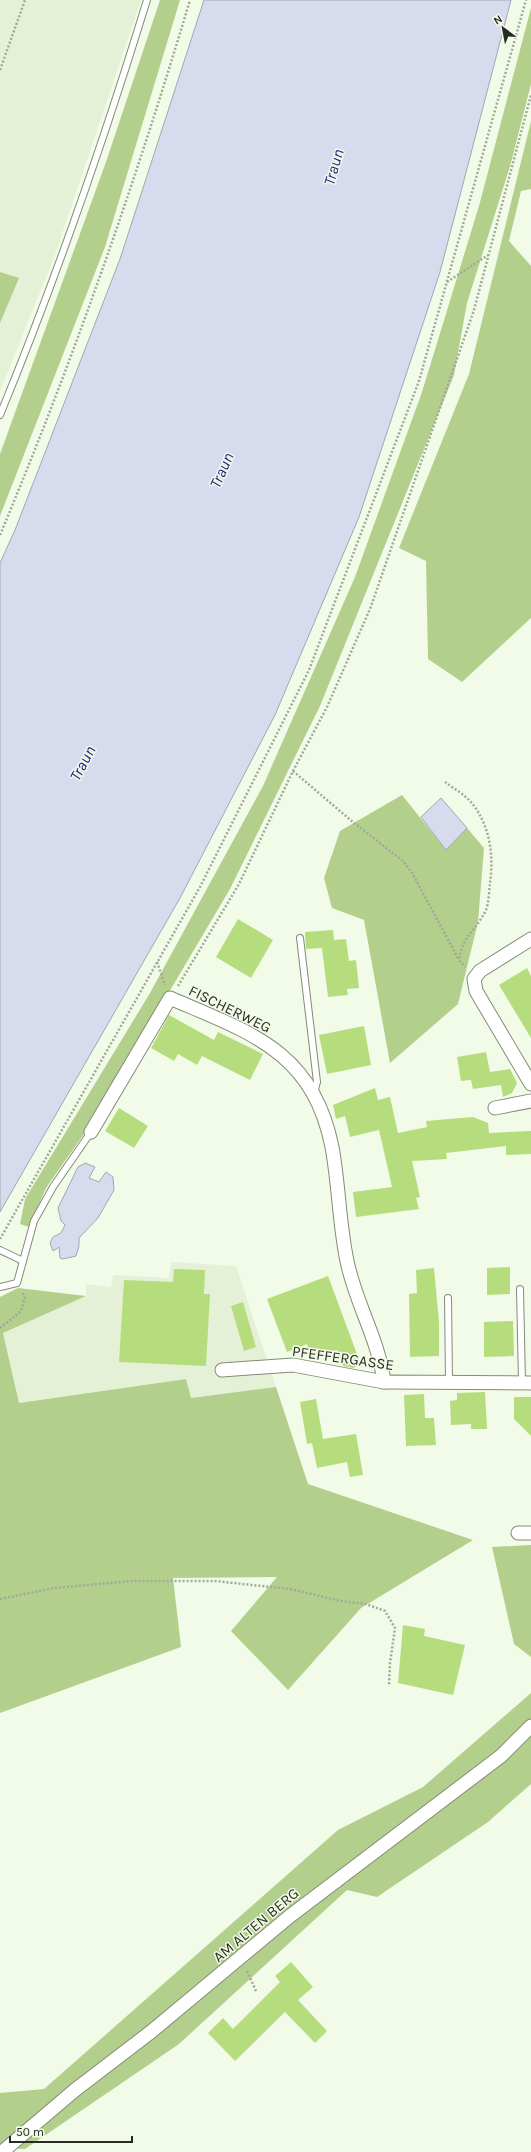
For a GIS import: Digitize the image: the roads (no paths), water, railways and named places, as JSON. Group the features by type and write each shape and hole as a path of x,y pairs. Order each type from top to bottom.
{"street":[{"path":"531,939 480,971 474,979 476,991 531,1082"},
{"name":"FISCHERWEG","path":"91,1132 170,998 244,1032 270,1046 286,1058 298,1070 314,1093 327,1125 332,1147 350,1275 379,1360 384,1382"},
{"path":"495,1108 531,1101"},
{"name":"PFEFFERGASSE","path":"222,1370 293,1365 384,1382 526,1383"},
{"name":"AM ALTEN BERG","path":"2,2152 75,2090 152,2031 296,1912 501,1756 531,1726"}],"lane":[{"path":"0,415 51,285 114,106 147,0"},
{"name":"FISCHERWEG","path":"300,938 317,1082 314,1093"},
{"path":"0,1288 17,1283 34,1221 53,1187 91,1132"},
{"path":"0,1250 23,1261"},
{"path":"520,1289 526,1383"},
{"path":"448,1298 449,1382"}],"water":[{"name":"Traun","path":"204,0 511,0 440,272 359,517 275,715 180,898 0,1212 0,563 15,530 120,259"},
{"path":"441,798 467,828 446,850 421,817"},
{"path":"85,1163 95,1167 89,1178 99,1182 106,1172 113,1177 114,1190 98,1218 79,1238 79,1246 76,1256 63,1259 60,1258 59,1247 53,1251 50,1243 53,1237 61,1233 65,1225 61,1221 58,1208 78,1167"}]}
